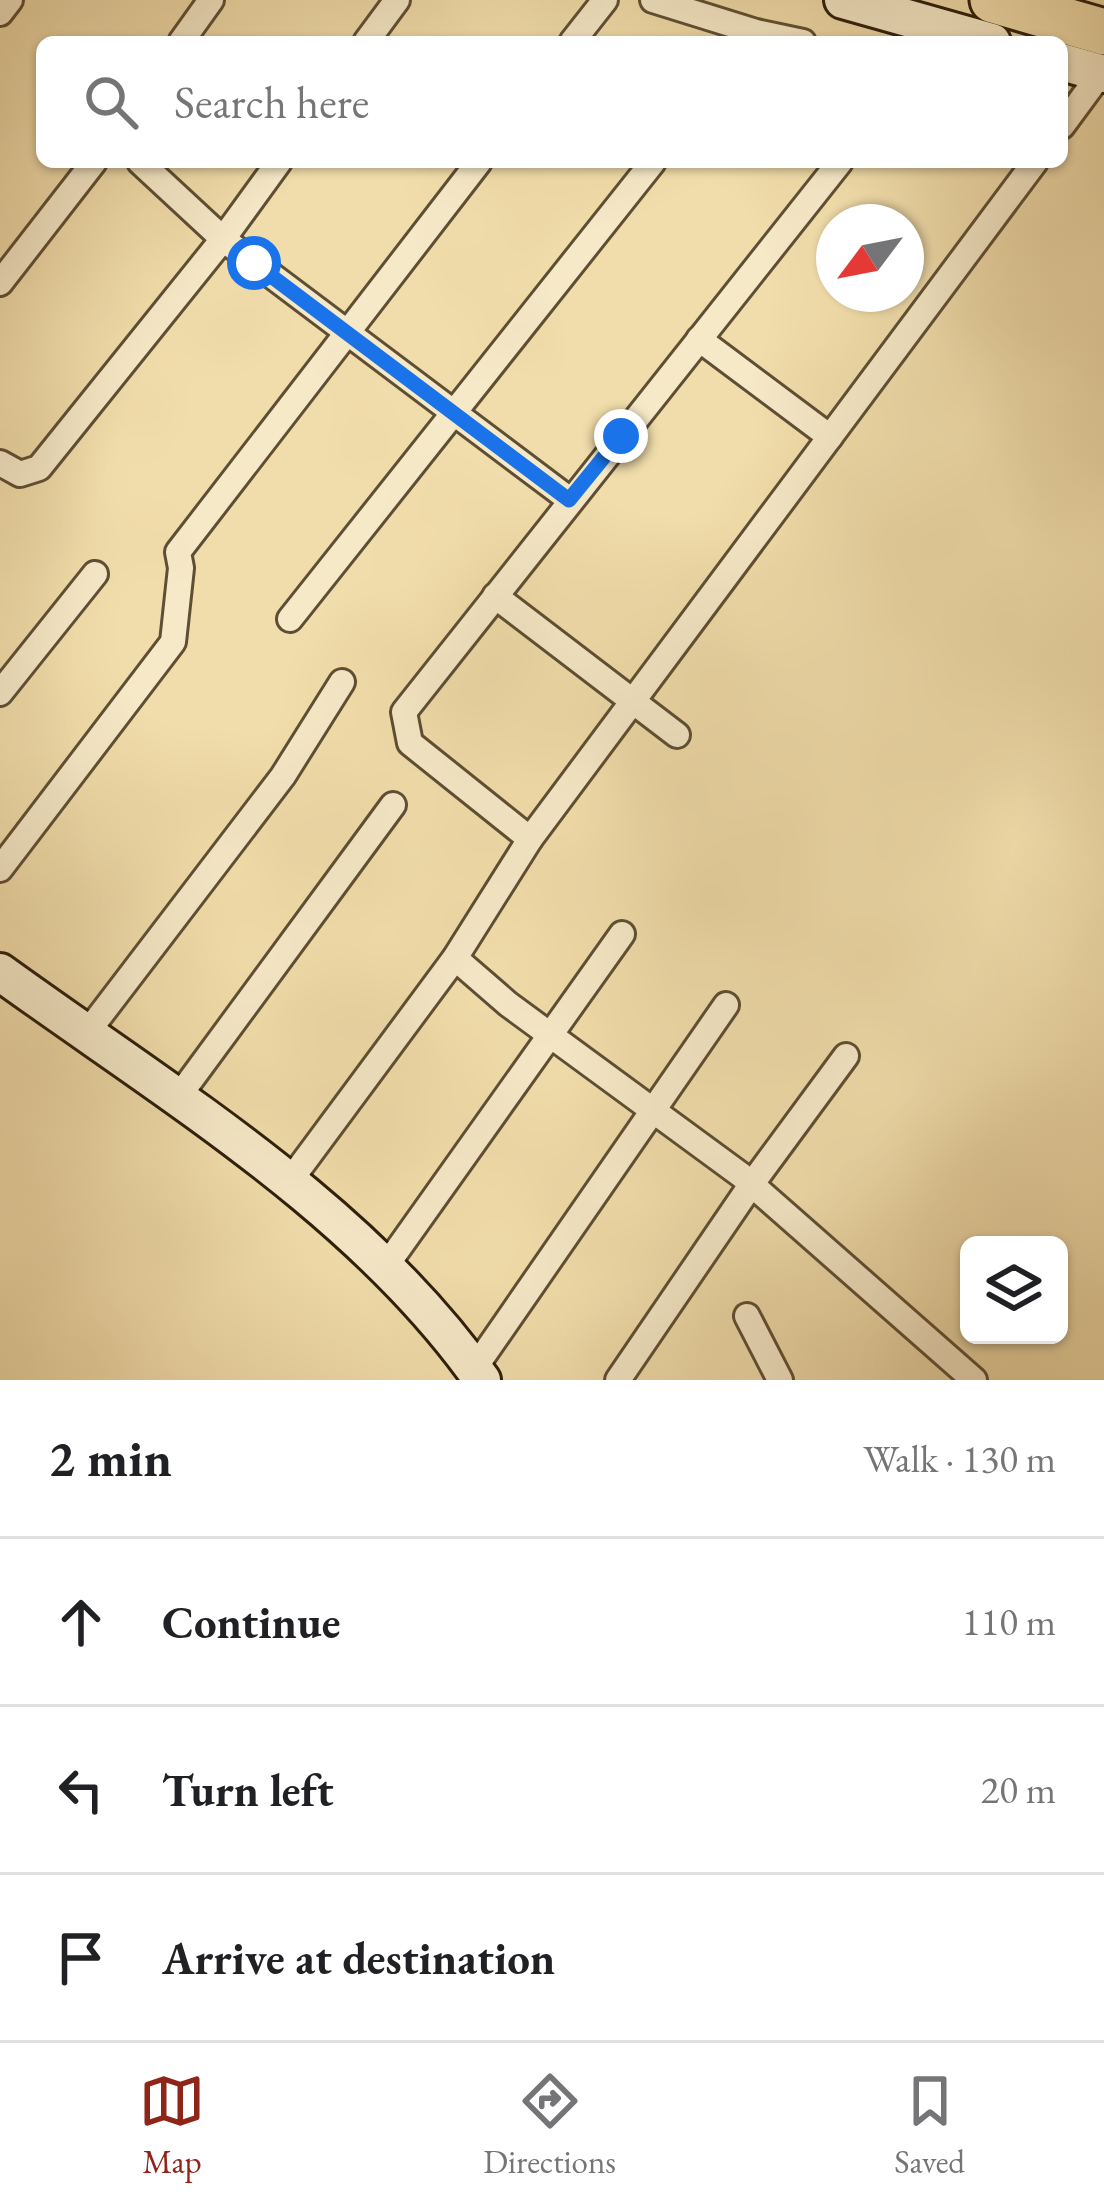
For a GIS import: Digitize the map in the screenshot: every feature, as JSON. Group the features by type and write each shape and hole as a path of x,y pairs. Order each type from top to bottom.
{"highway":[{"path":"993,0 1060,36"},
{"path":"1068,40 1103,59"}],"street":[{"path":"0,13 10,0"},
{"path":"185,36 211,0"},
{"path":"370,36 397,0"},
{"path":"577,36 604,0"},
{"path":"653,0 749,36"},
{"path":"843,0 936,35"},
{"path":"1068,62 1103,59"},
{"path":"1068,114 1103,59"},
{"path":"0,283 89,168"},
{"path":"146,168 223,239 569,500"},
{"path":"0,463 20,475 39,468 275,168"},
{"path":"0,869 173,642 181,568 178,552 474,168"},
{"path":"290,619 648,168"},
{"path":"530,839 410,743 404,712 836,168"},
{"path":"290,1182 455,958 530,839 1031,168"},
{"path":"699,339 830,437"},
{"path":"0,693 95,574"},
{"path":"494,596 677,735"},
{"path":"86,1034 283,776 342,682"},
{"path":"176,1100 393,805"},
{"path":"386,1266 622,934"},
{"path":"455,958 751,1185 974,1380"},
{"path":"0,972 290,1182 386,1266 478,1374 726,1005"},
{"path":"618,1380 846,1056"},
{"path":"747,1316 779,1380"}],"route":[{"path":"254,263 569,500 621,436"}]}
